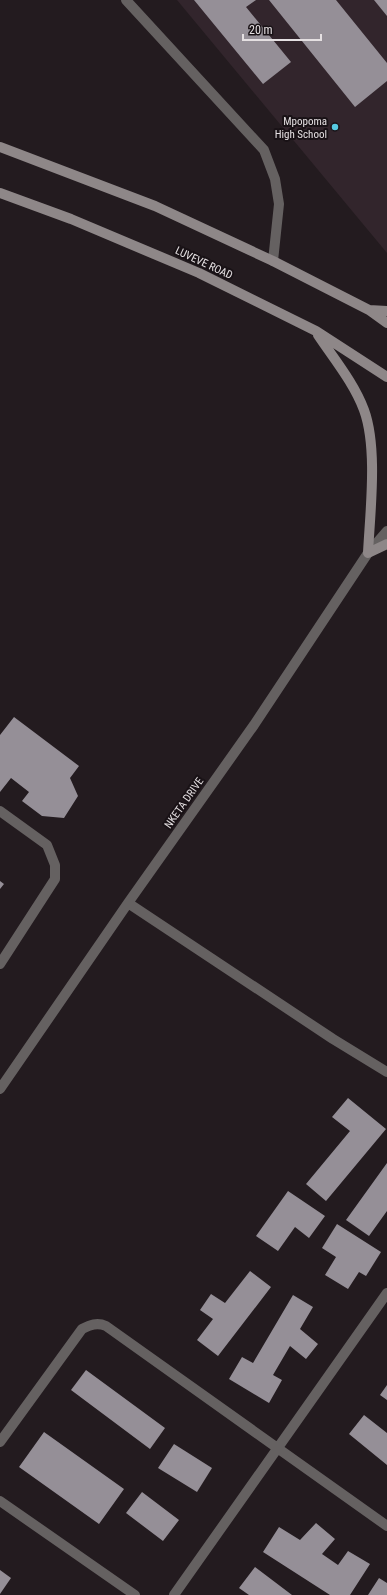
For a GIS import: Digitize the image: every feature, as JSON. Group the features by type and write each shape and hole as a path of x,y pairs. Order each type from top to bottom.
{"street":[{"path":"126,0 264,150 275,179 279,204 273,262"},
{"path":"0,147 155,206 273,262 369,310 387,323"},
{"name":"LUVEVE ROAD","path":"0,193 71,219 199,272 316,331 387,377"},
{"path":"369,310 387,311"},
{"path":"316,331 354,389 364,411 370,444 371,485 368,553 387,544"},
{"name":"NKETA DRIVE","path":"0,1089 128,903 254,725 368,553 387,531"},
{"path":"0,811 47,845 55,865 55,879 0,964"},
{"path":"128,903 332,1039 387,1072"},
{"path":"174,1595 387,1294"},
{"path":"0,1442 82,1329 91,1325 101,1324 106,1326 387,1526"},
{"path":"0,1501 135,1595"}],"shaded area":[{"name":"Mpopoma High School","path":"177,0 387,0 387,253"}],"building":[{"path":"194,0 256,0 246,7 291,62 263,84"},
{"path":"269,0 336,0 387,63 387,81 355,107"},
{"path":"374,0 387,0 387,16"},
{"path":"14,717 79,766 70,778 78,796 64,818 42,816 22,801 29,792 11,778 0,792 0,735"},
{"path":"0,881 4,884 0,889"},
{"path":"348,1098 386,1129 326,1201 306,1184 350,1131 332,1117"},
{"path":"387,1163 387,1211 369,1236 346,1220"},
{"path":"288,1191 325,1216 309,1238 295,1227 278,1251 256,1236"},
{"path":"337,1224 381,1252 366,1276 359,1272 348,1289 325,1275 336,1257 322,1248"},
{"path":"250,1271 271,1287 218,1356 197,1340 213,1319 200,1310 211,1294 225,1303"},
{"path":"293,1295 313,1307 300,1329 318,1344 306,1359 290,1346 273,1375 282,1380 269,1403 229,1379 242,1357 253,1363"},
{"path":"86,1370 165,1428 150,1449 71,1390"},
{"path":"387,1385 387,1400 380,1395"},
{"path":"364,1415 387,1433 387,1465 349,1434"},
{"path":"44,1432 124,1489 99,1524 19,1467"},
{"path":"174,1444 212,1468 197,1492 158,1468"},
{"path":"142,1492 179,1520 163,1541 126,1513"},
{"path":"316,1523 335,1539 322,1554 338,1565 348,1551 370,1564 350,1595 330,1595 263,1552 279,1527 300,1540"},
{"path":"255,1567 292,1595 249,1595 239,1588"},
{"path":"0,1570 11,1578 0,1594"},
{"path":"379,1578 387,1583 387,1595 368,1595"}],"place":[{"name":"Mpopoma High School","path":"335,127"}]}
